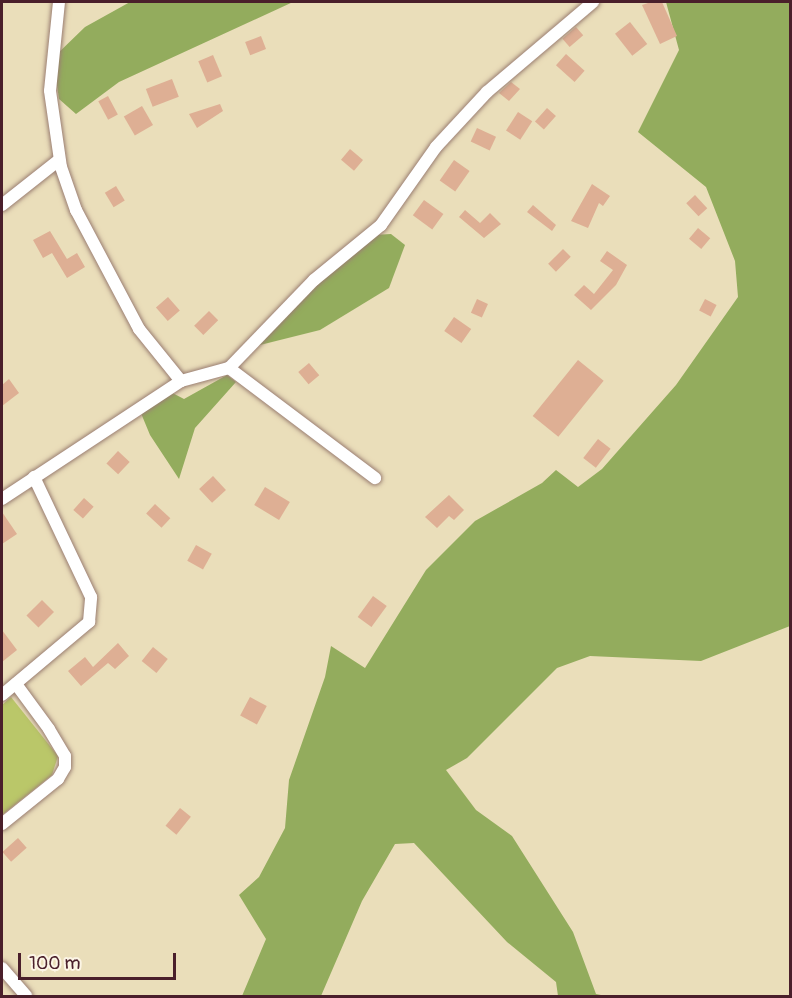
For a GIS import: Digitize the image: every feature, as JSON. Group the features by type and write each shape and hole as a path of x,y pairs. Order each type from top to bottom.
{"street":[{"path":"59,2 50,91 59,160 76,210 113,282 139,329 181,381"},
{"path":"2,499 181,381 229,368 314,279 381,225 436,147 487,92 593,2"},
{"path":"2,205 59,160"},
{"path":"229,368 375,478"},
{"path":"2,695 89,622 91,597 34,477"},
{"path":"2,824 58,779 65,767 64,756 49,729 15,684"},
{"path":"2,968 26,996"}],"green space":[{"path":"130,2 293,2 119,82 76,114 59,99 53,58 85,27"},
{"path":"666,2 790,2 790,626 701,661 590,656 557,668 467,758 446,770 476,810 512,836 573,932 596,994 606,996 558,996 556,982 507,942 414,843 395,844 362,901 321,996 242,996 266,939 239,895 259,877 285,828 289,780 325,677 331,646 365,668 426,570 475,521 542,483 556,470 578,487 602,469 676,385 738,297 735,261 706,187 638,132 679,50"},
{"path":"391,234 405,245 389,288 320,330 256,346 297,298 373,235"},
{"path":"227,375 236,382 195,428 179,479 150,435 138,406 161,387 184,399"},
{"path":"11,697 58,756 52,775 2,815 2,705"}],"building":[{"path":"662,2 677,36 660,44 642,5"},
{"path":"630,22 647,44 632,56 615,34"},
{"path":"576,27 583,35 570,47 562,39"},
{"path":"261,36 266,49 250,55 245,42"},
{"path":"566,54 585,71 575,82 556,65"},
{"path":"213,55 222,76 207,82 198,61"},
{"path":"172,79 179,97 153,107 146,89"},
{"path":"511,82 520,89 509,101 499,93"},
{"path":"108,96 118,115 108,120 98,101"},
{"path":"220,104 223,111 197,128 189,114"},
{"path":"142,106 153,125 135,136 124,116"},
{"path":"547,108 556,116 544,129 535,121"},
{"path":"518,112 532,121 520,140 506,130"},
{"path":"477,128 496,137 490,150 471,142"},
{"path":"350,149 363,160 354,171 341,160"},
{"path":"454,160 470,171 455,191 440,180"},
{"path":"592,184 610,196 603,206 599,203 588,228 571,221"},
{"path":"116,186 125,201 114,207 105,193"},
{"path":"695,195 707,208 698,216 686,203"},
{"path":"424,200 443,214 432,229 413,215"},
{"path":"533,205 556,225 552,231 527,212"},
{"path":"465,210 480,223 490,213 501,224 484,238 459,217"},
{"path":"698,228 710,238 701,249 689,239"},
{"path":"50,231 67,259 77,253 85,267 67,278 52,253 43,258 33,240"},
{"path":"563,249 571,257 556,272 548,264"},
{"path":"607,251 627,265 616,285 591,310 574,295 584,285 594,294 613,270 600,261"},
{"path":"168,297 180,311 168,321 156,307"},
{"path":"477,299 488,304 482,318 471,313"},
{"path":"705,299 717,305 711,316 699,311"},
{"path":"209,311 218,320 203,335 194,326"},
{"path":"454,317 471,329 461,343 444,331"},
{"path":"578,360 604,381 558,437 533,416"},
{"path":"309,363 319,375 309,384 298,372"},
{"path":"9,379 19,393 2,406 2,385"},
{"path":"598,439 611,449 596,468 583,458"},
{"path":"118,451 130,462 118,474 106,463"},
{"path":"213,476 226,490 212,503 199,489"},
{"path":"265,487 290,502 279,520 254,505"},
{"path":"449,495 464,510 454,520 449,516 437,528 425,517"},
{"path":"84,498 94,507 83,519 73,510"},
{"path":"155,504 170,518 161,528 146,514"},
{"path":"2,512 17,534 2,544"},
{"path":"196,545 212,554 203,569 187,561"},
{"path":"373,596 387,606 371,627 358,617"},
{"path":"42,600 54,612 38,628 26,616"},
{"path":"2,630 17,650 2,662"},
{"path":"118,643 129,656 115,669 108,663 81,686 68,671 85,657 93,667"},
{"path":"153,647 168,659 156,673 142,661"},
{"path":"250,697 267,706 257,724 240,716"},
{"path":"180,808 191,817 176,835 166,826"},
{"path":"18,838 27,848 11,862 2,852"}]}
